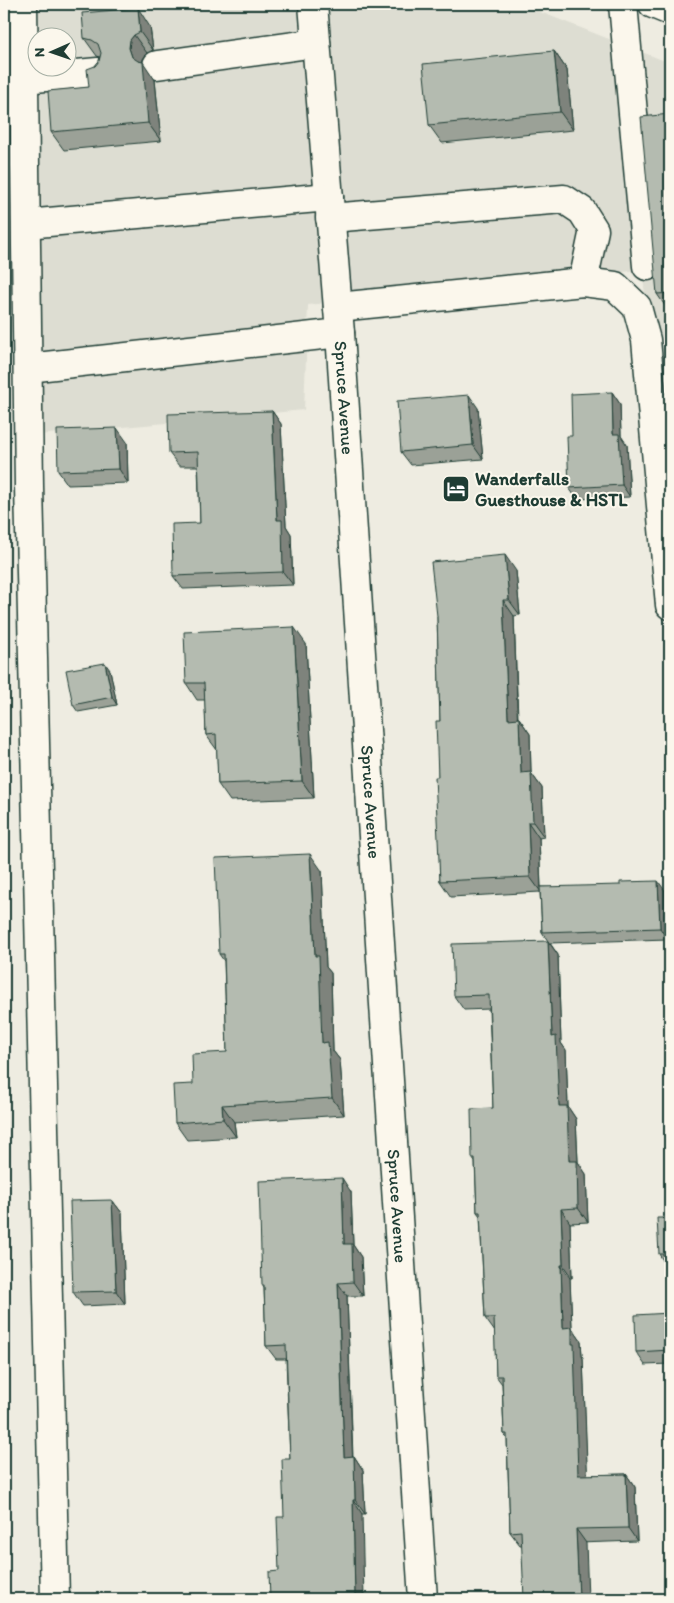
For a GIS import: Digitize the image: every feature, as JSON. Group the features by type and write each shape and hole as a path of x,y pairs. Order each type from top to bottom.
{"street":[{"path":"23,4 29,486 55,1599"},
{"name":"Spruce Avenue","path":"313,4 339,320 423,1599"},
{"path":"623,4 647,266"},
{"path":"653,4 670,11"},
{"path":"157,65 316,43"},
{"path":"24,79 98,72"},
{"path":"26,224 330,208 564,199 582,211 594,230 583,282"},
{"path":"28,368 583,282 615,286 637,307 646,340 670,605"}],"shaded area":[{"path":"4,4 520,4 670,63 670,501 642,270 308,305 304,410 17,437 18,136 4,137"}],"building":[{"path":"138,8 140,32 130,40 129,48 132,57 143,62 148,123 51,132 48,91 89,87 87,69 95,66 99,61 101,53 98,44 84,38 82,13"},
{"path":"554,51 560,112 429,125 423,64"},
{"path":"670,114 670,293 657,294 641,117"},
{"path":"612,392 613,434 619,434 622,485 569,488 567,436 572,436 571,394"},
{"path":"469,395 473,445 401,452 397,401"},
{"path":"272,411 277,520 282,520 283,572 173,576 172,524 200,523 198,452 169,453 168,414"},
{"path":"117,428 119,469 58,471 57,430"},
{"path":"505,555 509,600 503,600 508,719 519,718 521,773 531,772 533,822 528,822 530,877 440,881 435,777 438,777 436,721 440,721 437,616 431,562"},
{"path":"294,627 302,781 218,784 216,734 206,735 204,683 186,683 184,632"},
{"path":"105,663 112,697 73,705 66,670"},
{"path":"310,854 315,956 319,956 322,1043 328,1042 332,1098 222,1105 223,1119 175,1123 173,1085 193,1084 192,1054 227,1052 224,954 219,954 215,858"},
{"path":"658,881 660,928 542,932 540,887 620,885 620,882"},
{"path":"548,941 552,1037 556,1036 559,1106 567,1106 569,1161 577,1161 578,1208 561,1209 563,1265 561,1265 563,1328 572,1327 572,1344 574,1344 578,1475 626,1474 628,1528 576,1529 579,1599 524,1599 521,1531 510,1532 507,1434 504,1434 502,1376 496,1376 494,1318 485,1318 480,1212 477,1212 475,1158 472,1158 471,1109 493,1108 489,995 454,996 452,944"},
{"path":"342,1178 344,1244 352,1244 353,1282 338,1283 344,1457 354,1456 355,1599 270,1599 269,1572 279,1571 277,1517 284,1517 282,1459 290,1459 286,1345 266,1346 259,1181"},
{"path":"112,1200 116,1291 73,1292 70,1201"},
{"path":"657,1218 670,1218 670,1254 659,1254"},
{"path":"670,1313 670,1350 636,1352 635,1315"}],"place":[{"name":"Wanderfalls Guesthouse & HSTL","path":"456,489"}]}
